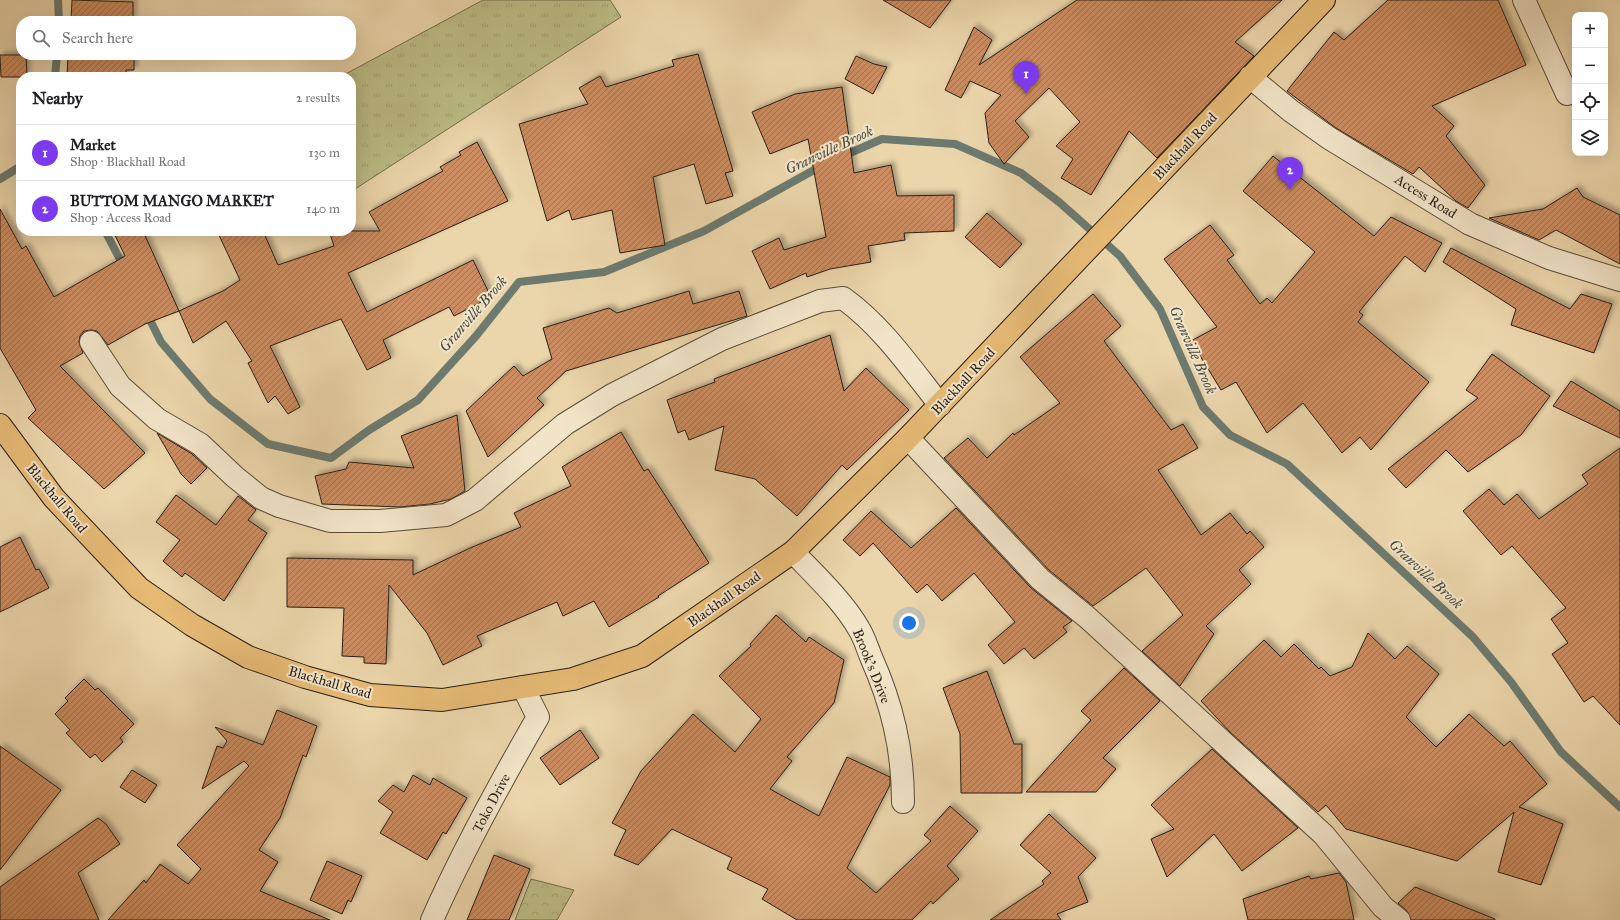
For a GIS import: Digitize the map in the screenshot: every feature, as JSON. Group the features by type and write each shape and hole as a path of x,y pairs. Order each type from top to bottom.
{"main road":[{"name":"Blackhall Road","path":"0,425 54,498 139,588 192,626 248,657 305,677 370,695 442,700 573,679 642,656 793,552 940,405 1324,0"}],"street":[{"path":"1524,0 1567,94"},
{"name":"Access Road","path":"1250,77 1290,112 1329,138 1470,224 1549,258 1620,280"},
{"path":"91,342 120,386 157,419 200,444 235,477 261,498 279,506 330,521 380,521 446,514 475,500 565,424 612,395 722,339 820,301 843,298 861,311 877,327 940,405"},
{"path":"908,438 1040,579 1088,618 1324,835 1383,907 1399,920"},
{"name":"Brook's Drive","path":"793,552 835,598 859,628 876,669 896,728 903,772 903,802"},
{"name":"Toko Drive","path":"432,920 498,787 538,717 523,687"}],"green space":[{"path":"483,0 610,0 621,17 356,188 356,72 349,72"},
{"path":"531,879 574,890 557,920 515,920"}],"building":[{"path":"72,0 133,2 133,16 71,16"},
{"path":"883,0 951,0 930,28"},
{"path":"1077,0 1282,0 1235,42 1254,56 1157,158 1129,131 1091,195 1061,178 1073,159 1056,146 1080,122 1049,88 1015,121 1029,137 1004,164 989,143 985,113 1001,95 970,81 961,98 945,90 974,27 992,40 979,65"},
{"path":"1388,0 1498,0 1526,65 1432,106 1454,126 1446,136 1485,185 1468,208 1456,201 1419,167 1413,174 1336,128 1287,91 1334,32 1344,40"},
{"path":"698,54 733,171 725,173 733,196 706,204 694,164 653,177 665,245 620,253 612,210 572,220 569,210 547,221 519,124 588,104 579,88 600,76 606,87 674,66 672,60"},
{"path":"0,55 16,55 16,60 26,60 27,72 16,72 16,77 1,77"},
{"path":"856,56 874,64 887,67 873,94 845,79"},
{"path":"68,60 134,60 134,70 126,70 126,72 67,72"},
{"path":"842,87 854,173 891,165 897,196 954,195 954,231 904,233 905,240 868,246 871,262 830,269 807,277 806,273 770,289 752,251 779,238 784,250 826,237 808,139 770,154 752,112 795,94"},
{"path":"477,142 508,201 348,273 367,312 473,260 491,297 454,316 449,307 383,340 391,358 367,370 341,319 270,346 300,407 288,414 275,396 268,403 248,363 252,361 226,321 193,343 179,311 223,291 240,280 219,236 265,236 278,265 334,246 331,236 356,236 356,231 380,231 369,212 443,171 440,167 461,155 459,152"},
{"path":"1273,156 1374,236 1391,217 1442,243 1425,272 1405,256 1359,312 1363,315 1358,322 1429,382 1371,450 1360,437 1342,453 1303,403 1267,433 1236,382 1221,390 1191,341 1217,327 1164,259 1210,225 1234,255 1227,260 1260,304 1267,298 1272,303 1315,252 1243,191"},
{"path":"1577,188 1583,197 1620,215 1620,264 1556,230 1539,240 1489,218 1543,209"},
{"path":"0,209 22,249 26,246 54,297 125,256 115,236 145,236 179,311 145,324 108,345 97,331 84,331 80,336 79,342 83,353 60,366 145,453 104,489 28,418 36,410 0,348"},
{"path":"987,213 1022,244 1000,268 965,237"},
{"path":"1451,248 1570,309 1581,294 1612,304 1594,353 1511,325 1516,309 1443,262"},
{"path":"689,291 693,304 739,291 747,316 566,371 537,398 544,405 488,457 466,411 514,366 523,376 552,359 543,328 609,308 617,313"},
{"path":"1093,294 1121,326 1104,341 1171,430 1183,424 1198,448 1158,470 1201,535 1230,513 1247,534 1250,531 1264,547 1239,570 1251,584 1206,626 1214,634 1180,686 1142,651 1183,615 1146,568 1093,606 1049,570 944,458 968,438 987,458 1013,433 1014,435 1060,403 1020,357"},
{"path":"830,335 844,391 866,368 909,410 847,470 842,465 797,516 755,479 715,470 724,426 689,440 685,430 678,433 667,400 715,382 714,379"},
{"path":"1492,354 1550,396 1521,435 1468,472 1446,450 1406,488 1388,469 1478,398 1466,390"},
{"path":"1571,381 1620,411 1620,438 1553,406"},
{"path":"457,415 465,491 451,499 430,504 400,507 322,504 315,476 346,469 349,462 414,468 401,436"},
{"path":"621,432 644,471 648,469 709,563 658,596 659,597 609,627 594,601 563,616 557,602 477,636 482,646 443,665 427,633 389,585 386,664 364,663 364,657 342,656 344,608 287,607 287,558 413,560 413,575 470,548 521,527 514,513 571,486 562,467"},
{"path":"157,433 192,454 207,468 191,484 181,474"},
{"path":"1620,448 1620,725 1593,696 1584,702 1552,654 1568,643 1551,619 1566,608 1512,546 1501,555 1463,511 1489,489 1504,505 1517,494 1539,519 1588,484 1582,475"},
{"path":"176,495 216,525 238,496 256,510 248,520 267,533 224,601 185,573 182,577 163,561 180,540 156,522"},
{"path":"956,508 1031,588 1072,621 1063,627 1067,632 1034,659 1024,648 1004,664 988,645 1015,622 974,573 942,601 927,584 917,593 873,543 860,556 843,540 871,511 911,548"},
{"path":"20,537 36,570 39,569 49,588 0,612 0,547"},
{"path":"776,615 806,642 809,637 844,660 834,703 787,757 792,761 770,789 819,816 847,757 890,777 890,785 847,868 876,893 931,841 924,835 950,806 978,831 947,866 959,879 933,904 931,901 912,920 797,920 762,899 768,889 727,869 732,858 672,829 638,865 614,855 626,830 612,823 641,771 693,714 735,752 761,719 719,676 751,646 750,644"},
{"path":"1368,633 1395,659 1407,646 1439,674 1406,717 1436,747 1469,714 1504,746 1510,741 1547,784 1519,807 1563,824 1541,885 1498,872 1514,812 1457,861 1346,829 1326,805 1318,812 1230,732 1201,701 1264,640 1281,657 1294,644 1319,669 1321,667 1330,676 1352,667"},
{"path":"1124,668 1160,701 1103,758 1116,769 1096,792 1026,792 1091,720 1081,711"},
{"path":"987,671 1014,744 1022,744 1022,793 961,793 960,734 943,688"},
{"path":"84,679 95,690 98,688 134,724 120,738 123,742 102,762 95,754 90,758 66,733 70,730 55,714 68,701 65,698"},
{"path":"277,710 317,726 306,757 303,755 280,818 259,850 278,862 260,891 330,920 108,920 144,880 146,883 160,864 188,884 201,869 177,845 249,766 244,761 202,789 217,746 223,748 227,741 215,727 263,745"},
{"path":"580,730 599,758 560,785 540,758"},
{"path":"0,746 61,790 0,870"},
{"path":"1212,749 1298,828 1242,871 1214,834 1167,877 1151,839 1174,829 1151,805"},
{"path":"132,770 157,785 145,803 120,787"},
{"path":"413,775 430,785 433,778 467,798 446,834 443,832 427,860 380,833 393,812 378,801 393,785 404,792"},
{"path":"1049,814 1096,858 1078,877 1088,902 1057,914 1061,920 990,920 1044,884 1042,881 1051,873 1020,845"},
{"path":"98,818 106,824 120,844 78,873 99,920 0,920 0,887"},
{"path":"494,855 530,869 509,920 467,920"},
{"path":"327,861 362,876 351,902 348,900 342,914 310,900"},
{"path":"1339,873 1346,882 1354,920 1248,920 1243,899 1309,876 1311,879"},
{"path":"1415,887 1495,920 1411,920 1407,911 1398,903"}],"waterway":[{"name":"Granville Brook","path":"58,0 59,16"},
{"name":"Granville Brook","path":"55,72 57,60"},
{"name":"Granville Brook","path":"843,156 882,139 955,144 1021,173 1059,202 1120,256 1160,309 1203,407 1230,435 1287,464 1473,637 1511,682 1561,752 1620,807"},
{"name":"Granville Brook","path":"146,312 161,342 210,399 268,444 331,458 369,430 418,400 476,336 519,282 604,272 704,231 823,165"},
{"path":"0,179 16,169"},
{"name":"Granville Brook","path":"108,236 124,267"}],"place":[{"name":"Market","path":"1026,94"},
{"name":"BUTTOM MANGO MARKET","path":"1290,190"}]}
